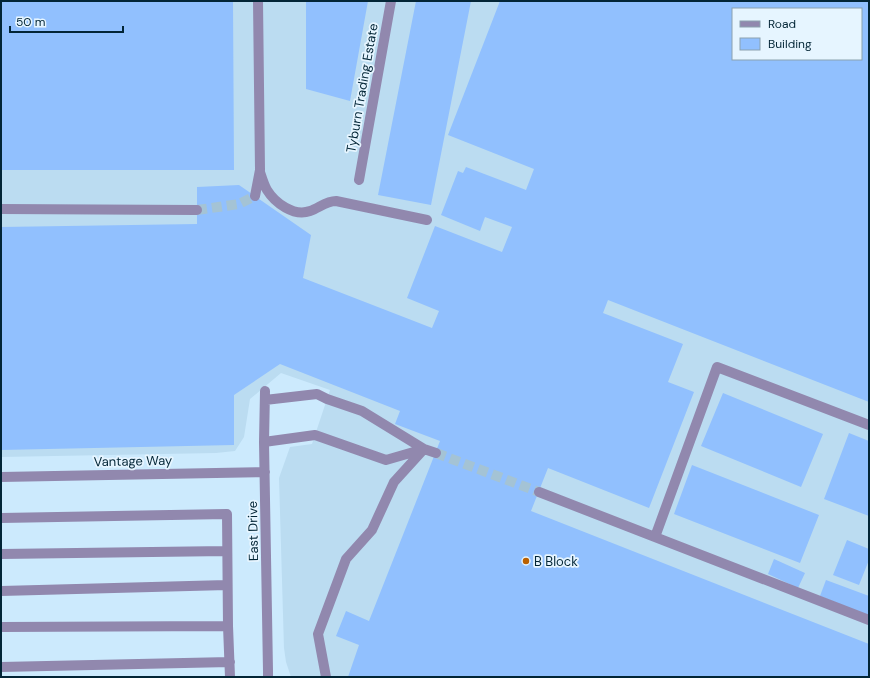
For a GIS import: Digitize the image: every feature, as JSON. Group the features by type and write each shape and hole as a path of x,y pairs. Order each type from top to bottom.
{"street":[{"path":"255,196 260,170 258,1"},
{"name":"Tyburn Trading Estate","path":"359,180 391,1"},
{"path":"260,170 266,187 272,196 283,206 294,211 302,213 329,202 336,201 428,220"},
{"path":"1,210 197,210"},
{"path":"655,537 717,367 869,425"},
{"name":"East Drive","path":"269,675 264,442 265,396 317,394 362,411 424,449"},
{"path":"264,442 315,435 386,460 424,449 436,453"},
{"path":"326,677 318,634 346,559 372,530 394,482 424,449"},
{"name":"Vantage Way","path":"1,477 265,472"},
{"path":"539,492 869,620"},
{"path":"1,518 227,514 227,585 230,677"},
{"path":"1,554 227,551"},
{"path":"1,591 227,585"},
{"path":"1,627 228,626"},
{"path":"1,667 230,662"}],"shaded area":[{"path":"1,1 869,1 869,677 291,677 286,662 284,648 279,478 290,447 312,444 330,390 281,373 250,399 244,437 235,451 216,453 1,457"}],"building":[{"path":"1,1 233,1 234,170 1,170"},
{"path":"306,1 368,1 350,101 306,89"},
{"path":"416,1 471,1 431,205 378,195"},
{"path":"500,1 869,1 869,402 608,300 603,313 683,344 668,382 694,392 649,508 548,468 531,511 869,644 869,677 348,677 359,645 336,636 346,611 369,621 440,441 395,424 400,411 280,364 234,395 234,445 1,450 1,227 197,224 197,187 239,185 311,235 303,278 432,328 439,311 407,298 435,226 502,252 512,227 485,217 480,231 441,215 458,171 463,173 466,167 526,190 534,169 448,135"},
{"path":"723,393 823,434 801,487 701,446"},
{"path":"849,433 869,441 869,516 824,499"},
{"path":"692,465 819,515 800,563 674,514"},
{"path":"847,540 869,549 869,560 859,585 833,575"},
{"path":"774,559 805,573 798,588 768,574"},
{"path":"826,580 869,596 869,616 820,596"}],"tunnel":[{"path":"197,210 239,204 255,196"},
{"path":"436,453 539,492"}],"place":[{"name":"B Block","path":"526,561"}]}
